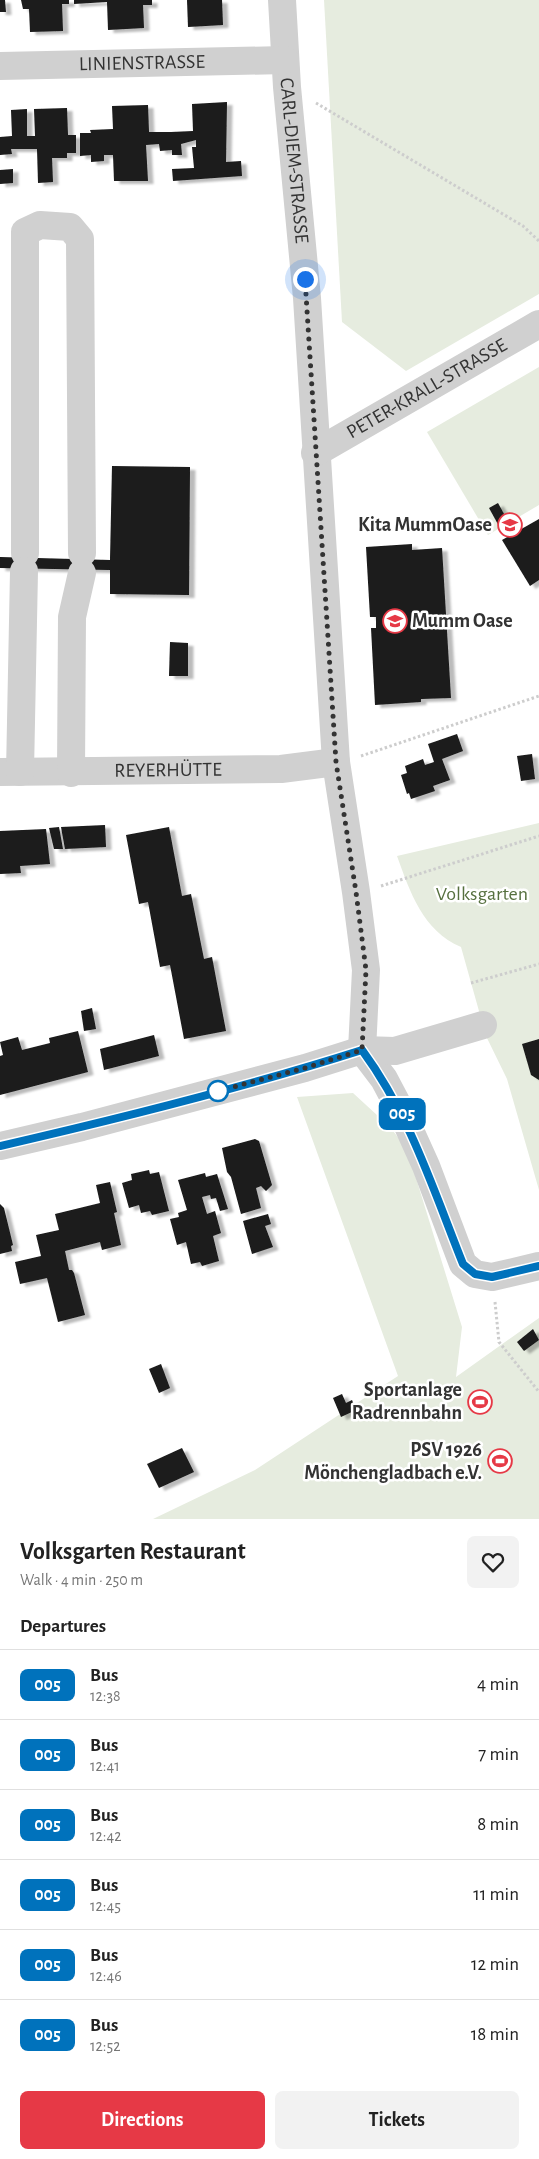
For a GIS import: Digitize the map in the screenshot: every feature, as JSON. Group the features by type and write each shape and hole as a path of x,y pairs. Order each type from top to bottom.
{"street":[{"name":"CARL-DIEM-STRASSE","path":"282,0 287,87 307,298 315,453 336,762 366,970 362,1050"},
{"name":"LINIENSTRASSE","path":"0,66 285,60"},
{"path":"10,772 24,562 25,240 26,232 40,225 70,227 80,239 82,563 72,617 71,773"},
{"name":"PETER-KRALL-STRASSE","path":"315,453 539,324"},
{"name":"REYERHÜTTE","path":"10,772 71,773 281,769 336,762"},
{"path":"0,1146 82,1127 226,1089 305,1068 362,1050 395,1051 483,1025"},
{"path":"362,1050 384,1079 403,1115 426,1166 463,1264 475,1274 492,1277 539,1266"}],"path":[{"path":"287,87 375,137 523,226 539,241"},
{"path":"336,762 369,754 539,696"},
{"path":"356,892 405,879 476,854 539,836"},
{"path":"471,983 539,964"},
{"path":"492,1277 499,1342 539,1392"}],"green space":[{"path":"324,0 539,0 539,294 406,371 342,322"},
{"name":"Kita MummOase","path":"539,367 539,505 488,535 427,432"},
{"name":"Volksgarten","path":"539,823 539,1190 507,1079 486,1036 461,947 448,940 427,921 407,883 397,856"},
{"path":"353,1093 390,1127 407,1149 462,1327 456,1377 539,1318 539,1519 153,1519 255,1470 398,1376 297,1097"}],"building":[{"path":"0,0 5,0 6,12 0,12"},
{"path":"21,0 69,0 69,4 62,4 63,31 30,32 29,9 23,9"},
{"path":"74,0 152,0 152,5 143,5 144,28 108,30 107,2 74,4"},
{"path":"187,0 222,0 223,25 188,27"},
{"path":"227,102 226,162 241,161 242,176 173,181 172,169 194,168 192,147 196,147 196,140 181,144 182,155 172,155 172,150 160,151 159,144 146,145 148,181 114,181 113,155 104,155 104,161 91,162 91,155 80,156 80,133 91,133 90,130 113,129 112,106 148,105 149,132 171,132 193,131 192,104"},
{"path":"67,108 68,135 76,135 76,153 67,153 67,158 52,158 53,182 38,183 37,149 11,149 12,154 0,155 0,137 12,136 11,110 27,109 27,136 35,136 34,109"},
{"path":"13,169 13,183 0,184 0,170"},
{"path":"112,466 190,467 189,595 110,594 110,570 0,568 0,557 110,560"},
{"path":"498,503 509,523 500,528 489,508"},
{"path":"539,519 539,580 530,586 502,540"},
{"path":"412,544 412,550 442,548 451,698 421,699 421,702 375,705 371,628 376,628 376,617 370,617 366,547"},
{"path":"170,642 188,643 188,676 169,676"},
{"path":"457,734 463,751 442,759 450,780 433,786 435,791 411,799 409,793 407,794 401,775 407,773 405,766 423,759 425,765 434,762 428,744"},
{"path":"532,754 535,779 521,781 517,756"},
{"path":"105,825 106,847 65,849 61,827"},
{"path":"59,827 63,849 54,849 49,828"},
{"path":"169,827 182,896 191,894 204,959 212,957 226,1031 184,1039 170,965 160,967 148,902 139,904 126,835"},
{"path":"46,829 50,864 20,866 21,873 0,874 0,831"},
{"path":"92,1008 96,1029 84,1031 81,1011"},
{"path":"78,1031 88,1072 0,1095 0,1056 3,1055 0,1042 18,1037 22,1050 50,1043 49,1038"},
{"path":"154,1035 159,1056 104,1070 100,1049"},
{"path":"539,1039 539,1080 531,1075 522,1044"},
{"path":"255,1139 259,1141 272,1185 266,1191 261,1186 256,1188 261,1208 241,1214 231,1177 227,1172 222,1148"},
{"path":"149,1170 150,1174 159,1172 169,1211 152,1215 150,1211 141,1213 139,1205 129,1208 122,1183 132,1180 131,1174"},
{"path":"205,1173 206,1177 217,1174 228,1209 220,1211 216,1198 211,1199 210,1195 202,1197 207,1214 215,1211 221,1233 213,1236 219,1261 202,1266 200,1262 191,1264 186,1242 177,1245 170,1219 179,1217 178,1213 187,1210 178,1180"},
{"path":"110,1182 117,1212 114,1213 121,1245 102,1250 100,1242 65,1251 69,1270 72,1270 74,1273 85,1315 58,1322 47,1278 20,1284 15,1262 41,1256 36,1235 59,1230 55,1214 100,1203 96,1185"},
{"path":"0,1204 4,1208 13,1245 11,1246 12,1251 0,1254"},
{"path":"268,1214 271,1224 265,1226 273,1247 252,1254 243,1221"},
{"path":"533,1329 539,1340 524,1351 517,1342"},
{"path":"161,1364 170,1388 159,1393 149,1369"},
{"path":"342,1394 346,1403 352,1400 356,1410 341,1417 333,1398"},
{"path":"182,1448 194,1472 159,1488 147,1464"}],"bus line":[{"name":"005","path":"0,1146 201,1096 305,1068 362,1050 384,1079 403,1115 426,1166 463,1264 475,1274 492,1277 539,1266"}],"place":[{"name":"Kita MummOase","path":"510,525"},
{"name":"Mumm Oase","path":"395,621"},
{"name":"Sportanlage Radrennbahn","path":"480,1402"},
{"name":"PSV 1926 Mönchengladbach e.V.","path":"500,1461"}],"route":[{"path":"218,1091 305,1068 362,1050 366,970 336,762 305,279"}]}
